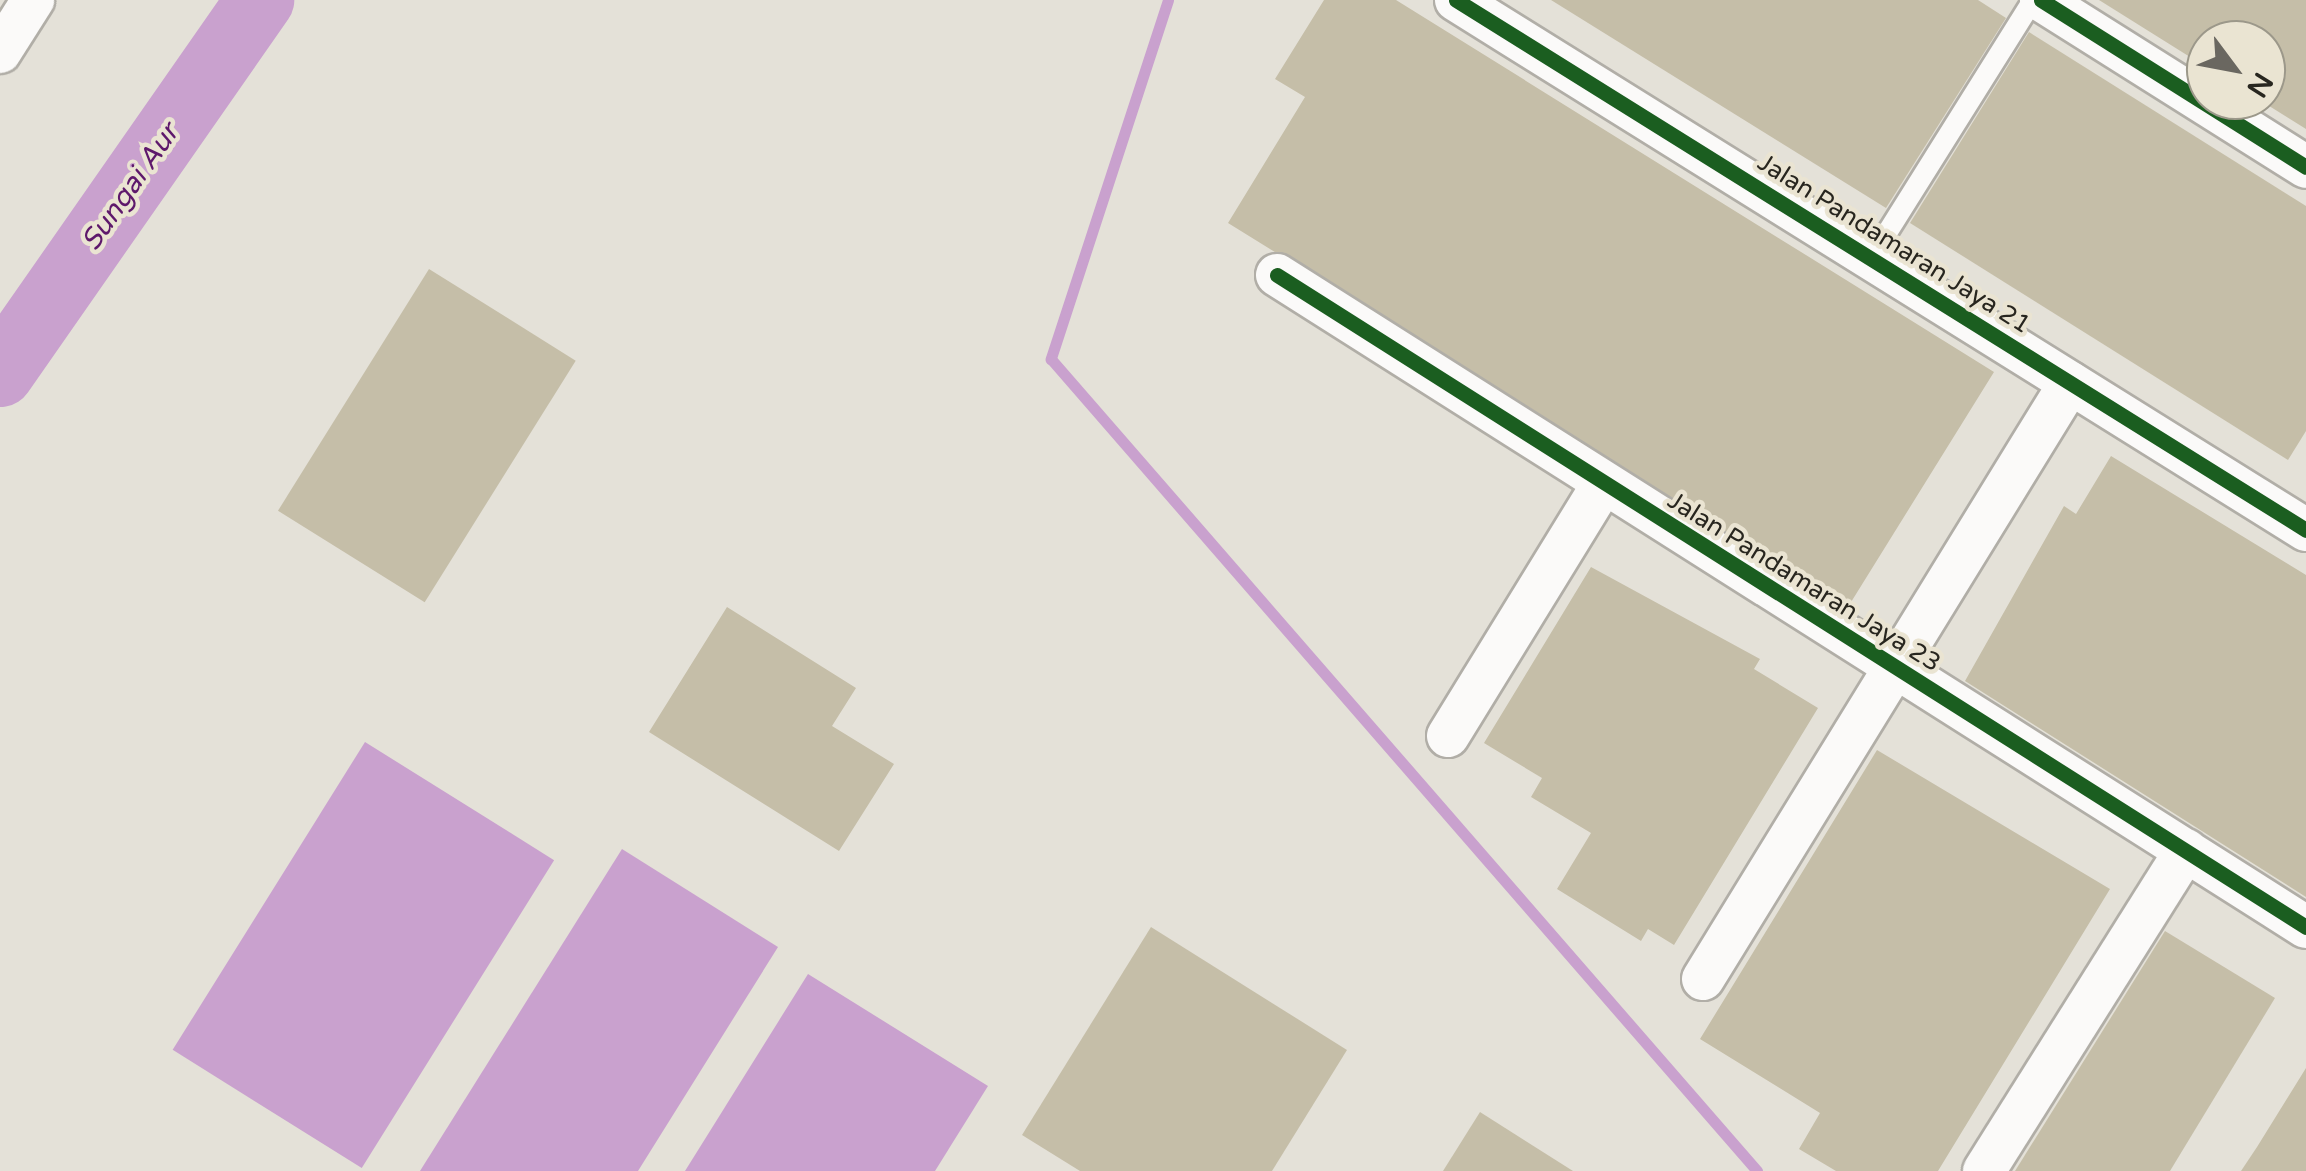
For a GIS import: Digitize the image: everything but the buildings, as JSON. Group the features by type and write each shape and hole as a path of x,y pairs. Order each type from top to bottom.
{"street":[{"path":"0,52 33,0"},
{"path":"2041,0 2306,167"},
{"name":"Jalan Pandamaran Jaya 21","path":"1467,3 1870,260 2306,530"},
{"name":"Jalan Pandamaran Jaya 23","path":"1277,276 1602,486 2306,927"},
{"path":"1702,979 2070,383"},
{"path":"1448,736 1602,486"},
{"path":"1984,1171 2186,850"}],"lane":[{"path":"1870,260 2034,0"}],"shaded area":[{"path":"365,742 554,860 362,1168 173,1050"},
{"path":"622,849 778,947 638,1171 420,1171"},
{"path":"808,974 988,1086 935,1171 685,1171"}],"waterway":[{"name":"Sungai Aur","path":"0,373 260,0"},
{"path":"1168,0 1051,359 1757,1171"}],"cycle path":[{"path":"1456,0 2306,530"},
{"path":"2041,0 2306,167"},
{"path":"1277,275 2306,927"}]}
